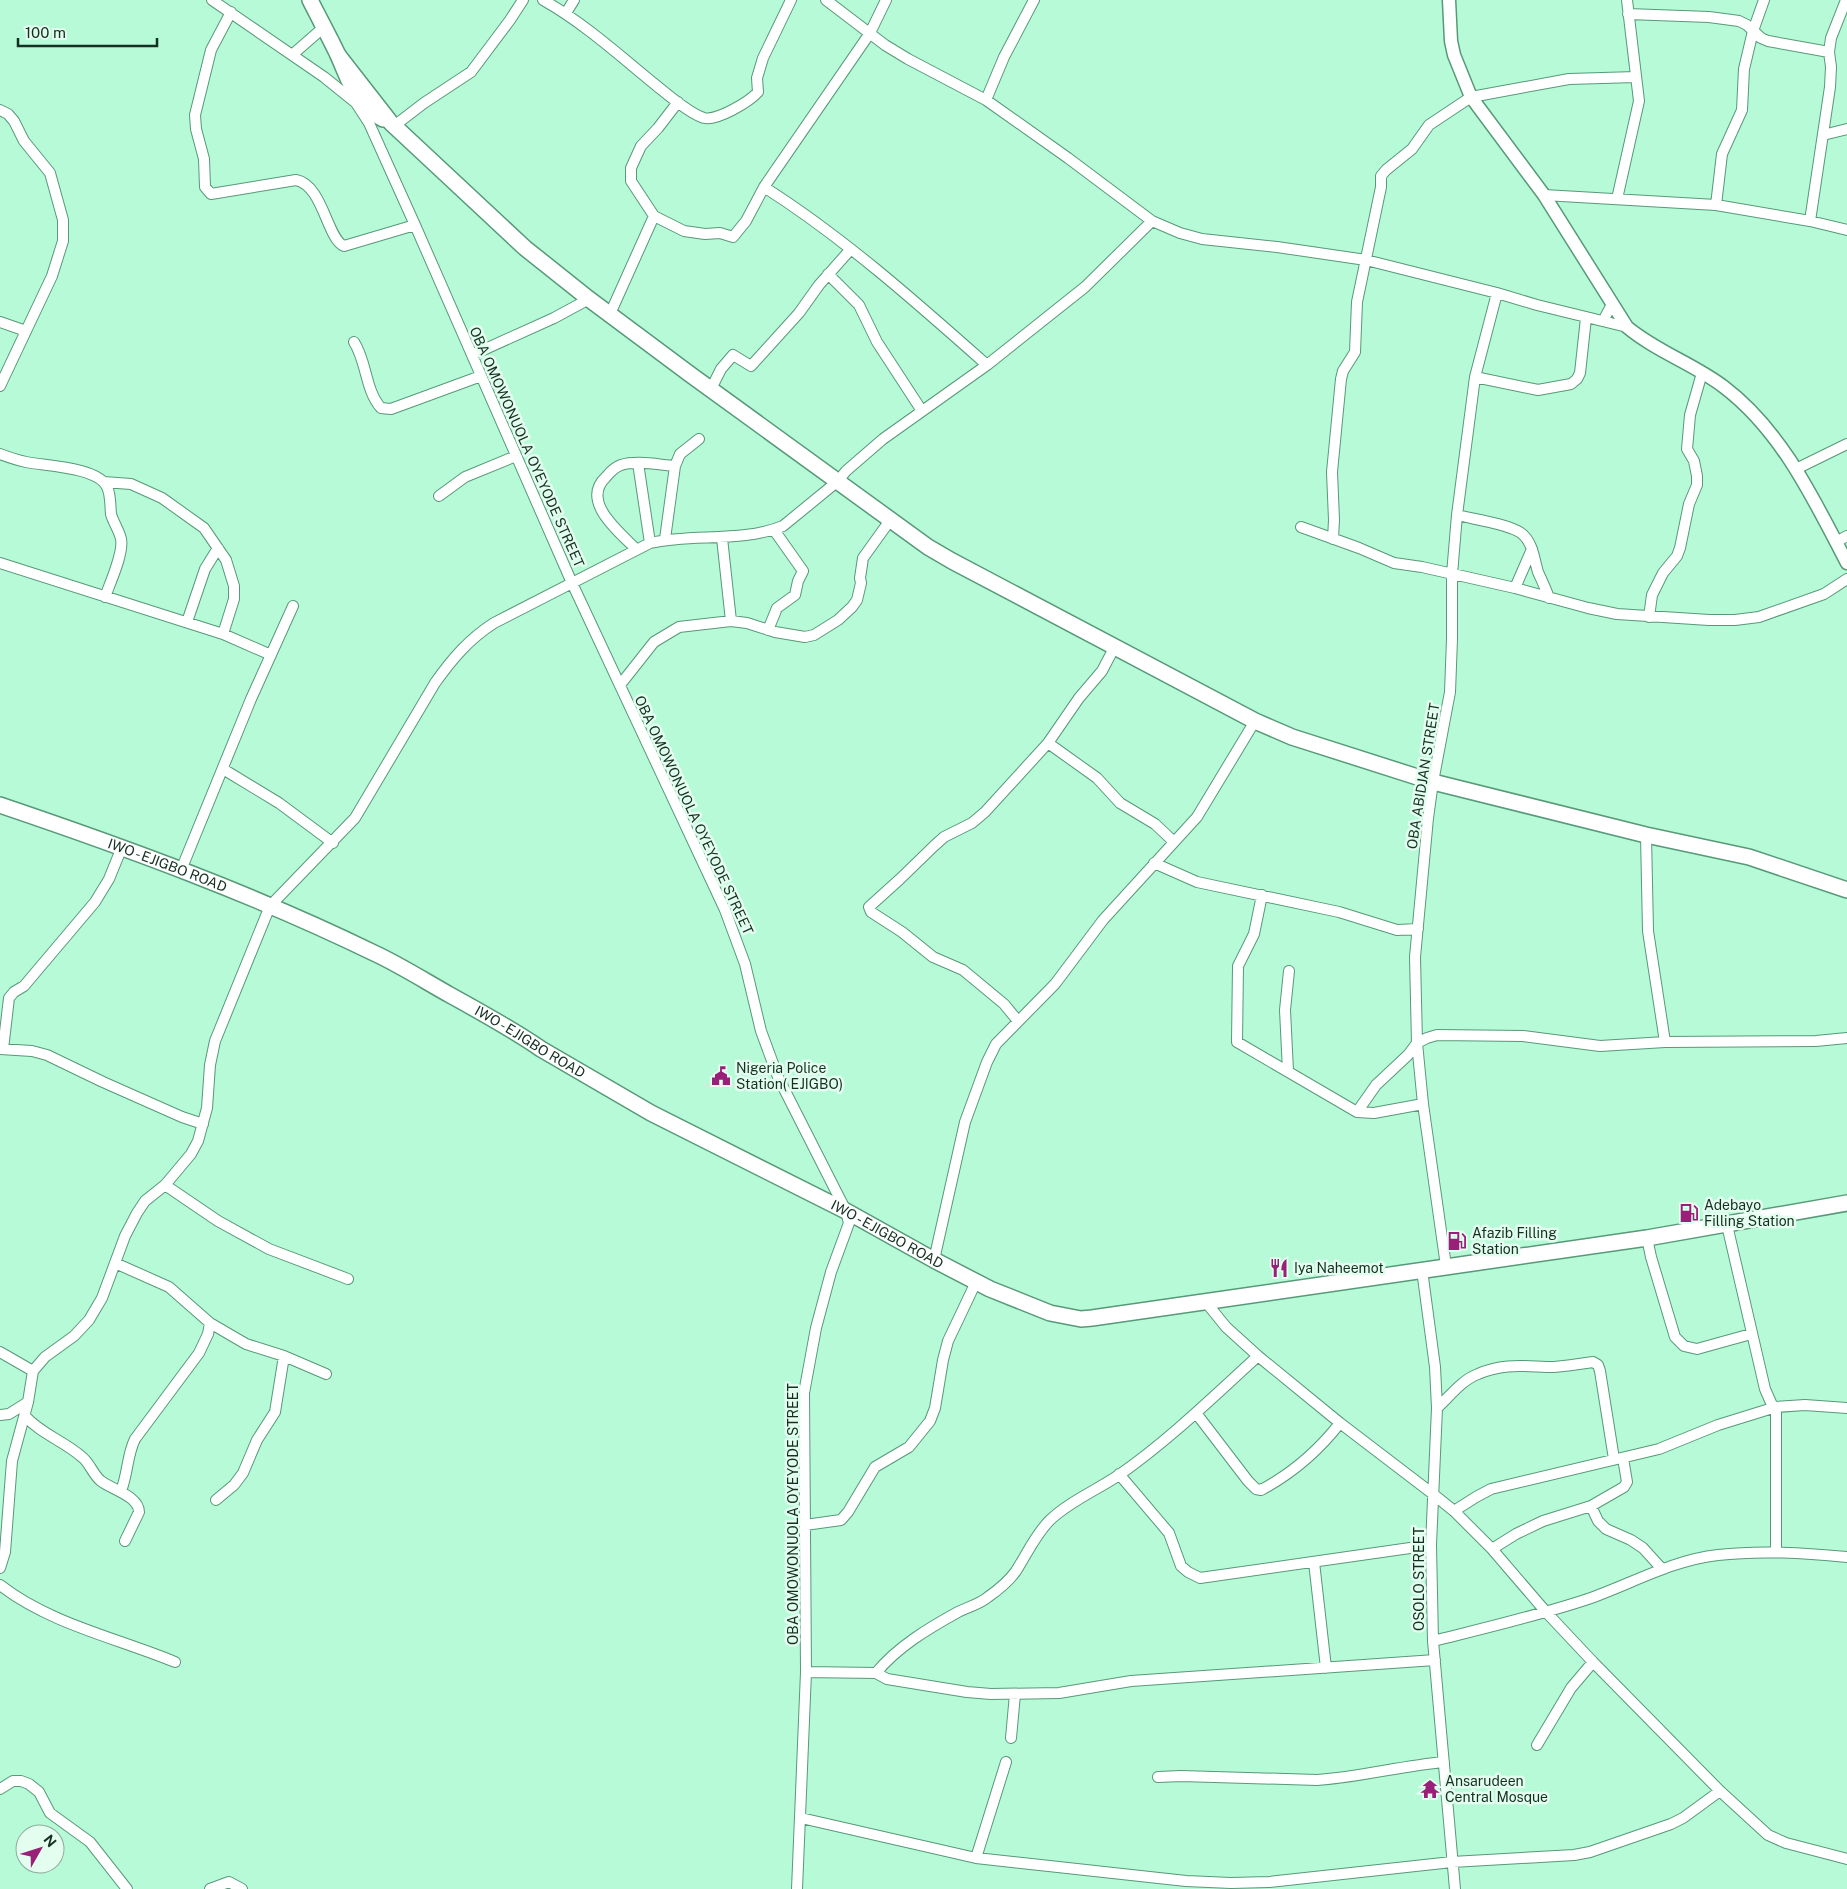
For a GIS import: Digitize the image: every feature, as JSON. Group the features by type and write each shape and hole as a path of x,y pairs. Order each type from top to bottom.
{"main road":[{"path":"310,0 338,55 357,100 393,125"},
{"path":"338,55 393,125 525,248 589,299 711,389 928,547 952,561 1255,721 1292,737 1433,782 1646,835 1749,857 1847,890"},
{"name":"IWO - EJIGBO ROAD","path":"0,805 122,847 181,870 270,906 375,953 518,1033 541,1049 658,1117 846,1211 976,1282 1034,1307 1065,1317 1081,1319 1647,1238 1847,1203"}],"street":[{"name":"OBA OMOWONUOLA OYEYODE STREET","path":"212,0 357,100 415,225 572,583 725,910 746,964 761,1031 778,1077 846,1211 849,1223 831,1272 816,1328 804,1393 806,1672 801,1818 796,1889"},
{"path":"393,125 471,72 523,0"},
{"path":"543,0 566,13 678,102 703,118 713,119 752,99 758,92 757,78 762,58 791,0"},
{"path":"566,13 574,0"},
{"path":"826,0 908,60 986,100 1152,221 1180,233 1202,239 1278,247 1366,260 1627,327"},
{"path":"678,102 641,146 630,174 630,181 654,216 684,231 705,234 720,233 734,236 746,221 764,187 870,33 886,0"},
{"path":"986,100 1004,57 1034,0"},
{"path":"1449,0 1450,41 1471,98 1544,195 1627,327 1641,338 1723,386 1751,411 1764,425 1796,469 1842,539 1847,563"},
{"path":"1617,199 1639,101 1627,0"},
{"path":"1716,205 1722,154 1742,110 1744,70 1753,32 1764,0"},
{"path":"1810,221 1831,67 1829,52 1846,0"},
{"path":"231,12 211,50 195,115 196,129 204,159 205,188 207,192 210,194 296,180 303,182 308,186 325,214 338,241 344,246 415,225"},
{"path":"1628,14 1710,17 1729,20 1747,25 1760,38 1768,42 1829,52"},
{"path":"292,55 324,27"},
{"path":"1333,539 1332,472 1342,371 1355,352 1357,302 1381,187 1381,176 1412,149 1429,125 1471,98 1569,79 1636,77"},
{"path":"0,110 8,114 14,121 24,141 50,173 63,220 63,241 52,276 0,386"},
{"path":"1823,135 1847,130"},
{"path":"764,187 821,225 898,287 987,365"},
{"path":"1544,195 1716,205 1810,221 1847,230"},
{"path":"610,314 654,216"},
{"path":"0,1568 5,1552 12,1461 25,1416 33,1371 45,1357 74,1336 89,1320 102,1298 115,1262 137,1213 145,1201 165,1185 191,1154 198,1141 207,1108 210,1065 215,1041 270,906 334,843 362,808 435,683 465,646 476,635 494,623 650,543 665,540 722,538 774,530 792,520 838,482 846,471 867,453 987,365 1085,287 1152,221"},
{"path":"711,389 721,369 732,355 751,366 799,313 828,274 850,250"},
{"path":"828,274 859,305 877,342 922,411"},
{"name":"OBA ABIDJAN STREET","path":"1446,1266 1423,1104 1417,1043 1415,957 1433,782 1450,692 1452,667 1452,574 1457,515 1475,377 1497,293"},
{"path":"472,355 554,318 589,299"},
{"path":"1602,321 1612,304"},
{"path":"1475,377 1538,390 1571,384 1580,373 1586,318"},
{"path":"0,322 26,331"},
{"path":"354,342 362,357 375,401 380,408 390,409 481,376"},
{"path":"1649,617 1652,596 1663,573 1677,556 1680,548 1688,504 1697,485 1694,461 1687,450 1690,415 1702,373"},
{"path":"665,540 675,466 680,454 699,439"},
{"path":"1796,469 1847,444"},
{"path":"0,454 28,462 58,466 88,474 98,477 104,482 108,489 112,516 121,541 121,550 105,597"},
{"path":"439,496 465,477 516,456"},
{"path":"636,549 601,510 596,491 600,482 614,468 621,465 638,463 675,466"},
{"path":"638,463 650,543"},
{"path":"104,482 131,484 162,498 204,528 226,560 234,586 234,599 223,634"},
{"path":"1457,515 1522,533 1529,541 1538,572 1549,598"},
{"path":"620,685 658,638 679,627 731,621 804,637 814,635 838,620 857,600 861,583 863,558 891,519"},
{"path":"1301,527 1394,563 1422,567 1515,588 1617,614 1718,620 1759,617 1824,594 1847,579"},
{"path":"768,630 777,608 795,595 798,581 803,571 774,530"},
{"path":"722,538 731,621"},
{"path":"187,622 206,569 218,548"},
{"path":"1515,588 1532,550"},
{"path":"0,563 223,634 271,654"},
{"path":"181,870 271,654 293,606"},
{"path":"1018,1022 1004,1004 962,970 933,957 902,932 871,912 869,907 944,837 972,823 985,812 1048,743 1079,698 1098,676 1114,648"},
{"path":"934,1260 965,1122 987,1062 996,1044 1055,984 1103,920 1196,817 1255,721"},
{"path":"1048,743 1097,778 1120,803 1155,824 1173,841"},
{"path":"223,769 279,803 334,843"},
{"path":"1646,835 1648,931 1665,1042"},
{"path":"122,847 109,879 95,902 24,986 14,992 9,998 2,1049 32,1051 46,1055 182,1117 203,1124"},
{"path":"1154,863 1197,882 1339,912 1398,930 1418,929"},
{"path":"1262,895 1254,934 1238,966 1236,1038 1240,1045 1357,1112 1374,1113 1423,1104"},
{"path":"1288,1071 1285,1010 1289,971"},
{"path":"1357,1112 1376,1085 1408,1055 1417,1043 1437,1035 1523,1036 1600,1046 1665,1042 1816,1041 1847,1038"},
{"path":"165,1185 218,1221 269,1249 348,1279"},
{"path":"1727,1224 1751,1334 1769,1400 1776,1407"},
{"path":"1647,1238 1675,1337 1684,1346 1697,1349 1751,1334"},
{"path":"115,1262 168,1287 210,1323 246,1344 284,1356 326,1374"},
{"name":"OSOLO STREET","path":"1422,1270 1435,1368 1438,1408 1433,1494 1433,1641 1455,1889"},
{"path":"805,1525 841,1520 848,1512 875,1467 909,1446 930,1421 935,1408 948,1342 976,1282"},
{"path":"1205,1300 1226,1327 1258,1356 1340,1423 1454,1511 1492,1549 1546,1612 1593,1662 1720,1791 1768,1835 1777,1840 1847,1859"},
{"path":"121,1490 135,1439 176,1381 199,1353 208,1334 210,1323"},
{"path":"0,1352 33,1371"},
{"path":"216,1500 243,1473 257,1440 276,1412 284,1356"},
{"path":"876,1673 882,1665 904,1647 938,1623 987,1598 1015,1572 1036,1537 1059,1512 1119,1474 1196,1413 1258,1356"},
{"path":"1438,1408 1462,1384 1477,1374 1495,1368 1527,1365 1554,1367 1593,1362 1598,1365 1600,1370 1619,1459 1628,1482 1624,1487 1591,1506 1543,1520 1492,1549"},
{"path":"0,1415 9,1414 28,1402"},
{"path":"1454,1511 1492,1489 1659,1449 1718,1425 1776,1407 1804,1405 1847,1408"},
{"path":"1776,1407 1776,1552"},
{"path":"1196,1413 1248,1481 1256,1489 1261,1490 1302,1462 1331,1435 1340,1423"},
{"path":"25,1416 33,1426 64,1443 82,1456 102,1482 121,1490 139,1508 139,1512 125,1541"},
{"path":"1119,1474 1169,1533 1181,1566 1200,1578 1432,1545"},
{"path":"1591,1506 1598,1521 1606,1529 1631,1540 1643,1548 1662,1569"},
{"path":"1433,1641 1546,1612 1615,1589 1662,1569 1717,1555 1776,1552 1847,1557"},
{"path":"1314,1562 1326,1668"},
{"path":"0,1585 16,1598 93,1633 140,1648 175,1662"},
{"path":"806,1672 876,1673 888,1679 923,1686 967,1692 1015,1694 1066,1692 1131,1681 1435,1660"},
{"path":"1537,1745 1571,1688 1593,1662"},
{"path":"1011,1738 1015,1694"},
{"path":"976,1858 1006,1762"},
{"path":"1158,1777 1199,1776 1317,1780 1444,1762"},
{"path":"0,1789 13,1781 29,1784 39,1792 50,1813 90,1842 125,1888"},
{"path":"801,1818 976,1858 1186,1880 1231,1883 1268,1882 1452,1862 1574,1855 1590,1852 1684,1818 1720,1791"},
{"path":"210,1889 229,1882 242,1889"}],"place":[{"name":"Nigeria Police Station( EJIGBO)","path":"721,1076"},
{"name":"Adebayo Filling Station","path":"1689,1213"},
{"name":"Afazib Filling Station","path":"1457,1241"},
{"name":"Iya Naheemot","path":"1279,1268"},
{"name":"Ansarudeen Central Mosque","path":"1430,1789"}]}
